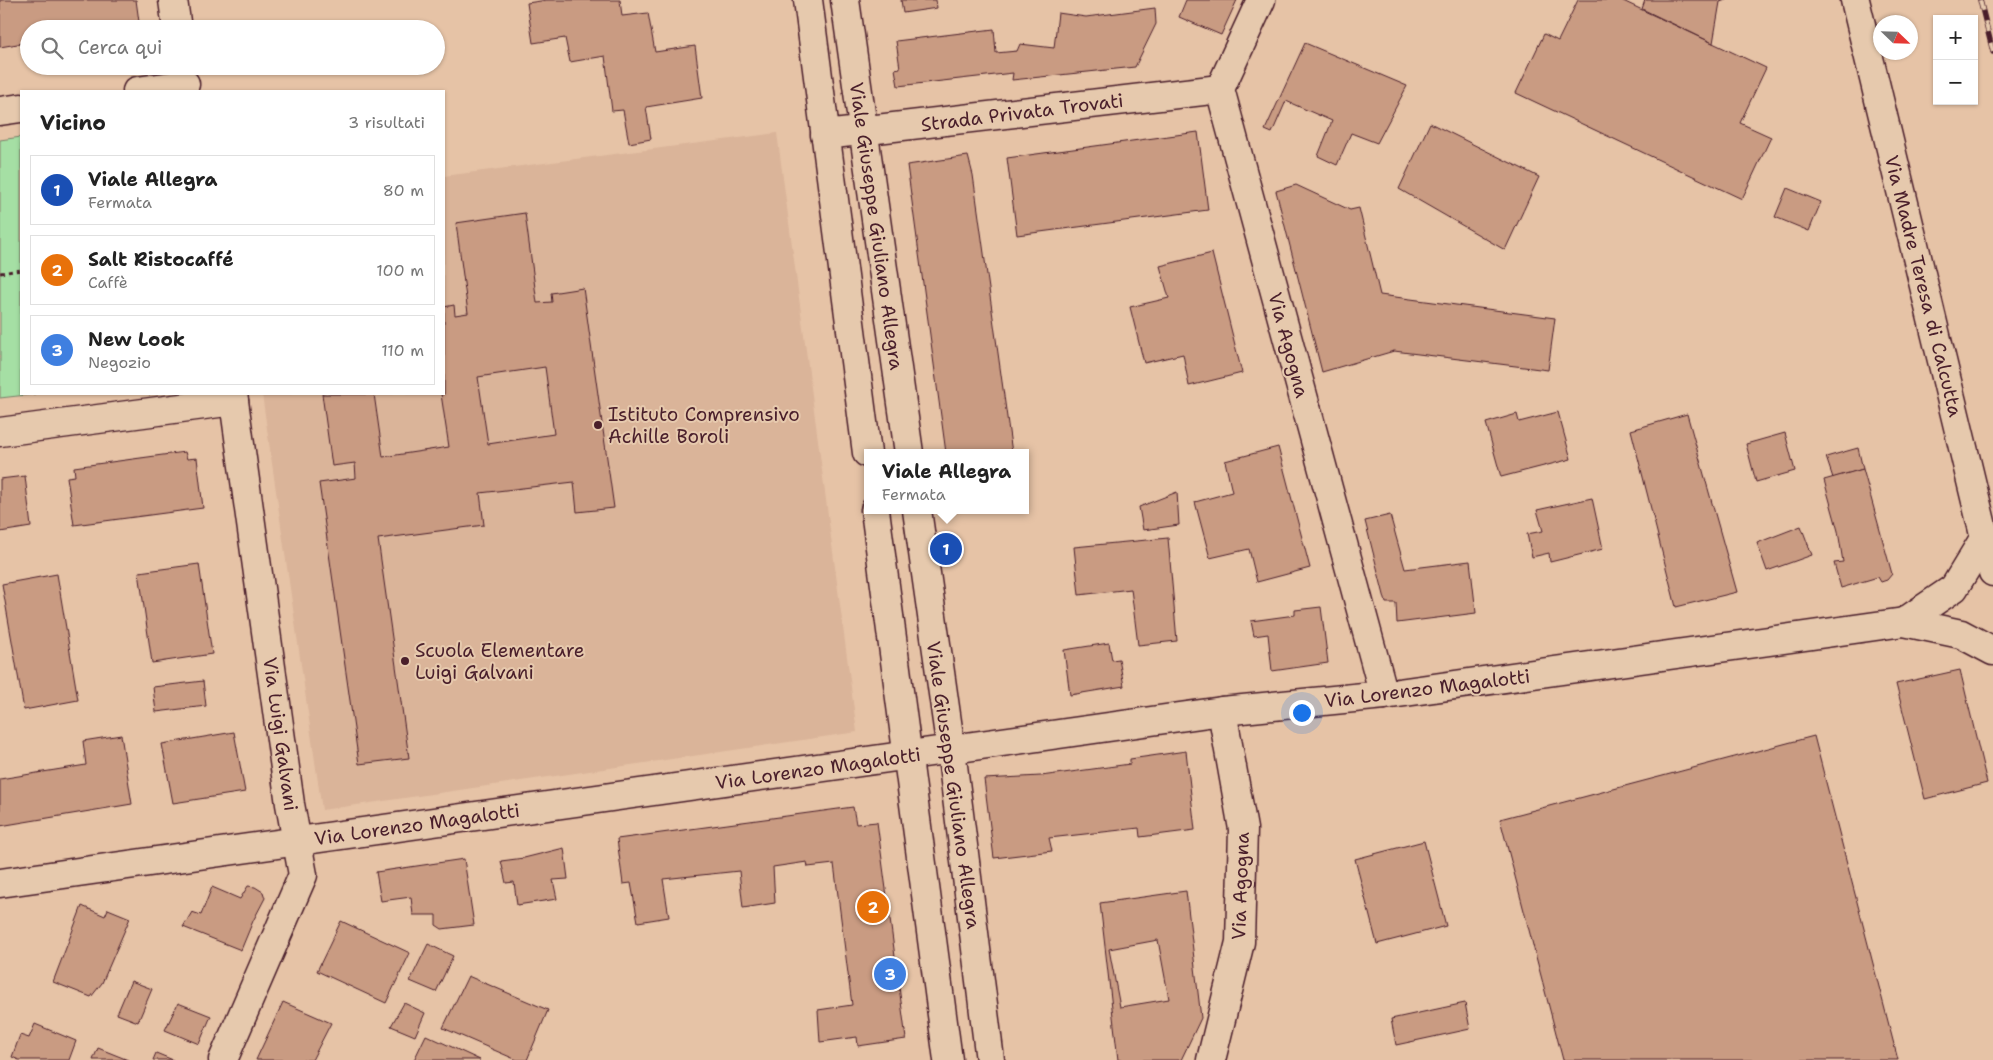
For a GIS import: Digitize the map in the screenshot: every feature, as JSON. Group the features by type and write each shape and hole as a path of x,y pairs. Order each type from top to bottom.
{"street":[{"path":"173,0 176,20"},
{"name":"Viale Giuseppe Giuliano Allegra","path":"808,0 866,449"},
{"name":"Viale Giuseppe Giuliano Allegra","path":"844,0 908,449"},
{"path":"1220,89 1260,0"},
{"name":"Via Madre Teresa di Calcutta","path":"1855,0 1993,572"},
{"path":"142,90 185,81"},
{"name":"Strada Privata Trovati","path":"825,135 1220,89"},
{"name":"Via Agogna","path":"1220,89 1384,695"},
{"path":"0,111 20,108"},
{"path":"0,432 233,398"},
{"name":"Via Luigi Galvani","path":"222,1060 303,875 233,398"},
{"path":"876,514 948,1060"},
{"name":"Viale Giuseppe Giuliano Allegra","path":"918,514 951,750 990,1060"},
{"path":"1904,622 1954,588 1985,537"},
{"path":"1904,622 1961,634 1993,651"},
{"name":"Via Lorenzo Magalotti","path":"0,882 1222,712 1384,695 1904,622"},
{"name":"Via Agogna","path":"1211,1060 1240,942 1243,829 1222,712"}],"path":[{"path":"0,273 20,270"}],"shaded area":[{"name":"Istituto Comprensivo Achille Boroli","path":"777,133 857,732 322,810 262,395 445,395 445,176"}],"green space":[{"path":"20,137 20,395 26,395 0,398 0,140"}],"building":[{"path":"0,0 136,0 139,20 20,20 20,44 0,47"},
{"path":"547,0 620,0 622,16 648,13 655,52 695,46 702,98 646,107 651,139 629,143 623,110 612,111 605,56 570,62 565,38 533,43 527,3"},
{"path":"901,0 936,0 937,8 903,13"},
{"path":"1186,0 1237,0 1221,35 1179,17"},
{"path":"1578,0 1621,0 1766,68 1740,123 1771,137 1742,199 1516,93 1544,34 1558,41"},
{"path":"1645,0 1726,0 1720,2 1713,43 1642,9"},
{"path":"1155,8 1156,24 1135,67 1012,80 1013,73 898,86 895,69 900,68 896,41 994,29 996,53 1017,51 1020,44 1054,48 1058,13 1086,17"},
{"path":"1305,43 1407,86 1377,143 1351,133 1337,165 1318,156 1332,121 1286,101 1272,133 1265,130"},
{"path":"1430,123 1539,177 1505,250 1399,189"},
{"path":"1198,132 1208,210 1017,235 1007,158"},
{"path":"968,156 973,175 1011,449 945,449 907,165"},
{"path":"1296,185 1350,210 1359,208 1380,295 1555,318 1548,370 1394,351 1322,372 1276,191"},
{"path":"1787,188 1821,202 1809,231 1775,217"},
{"path":"525,213 537,303 552,302 551,293 583,288 614,508 577,512 574,482 480,493 484,525 378,539 409,758 359,764 319,483 356,478 355,463 332,466 322,395 374,395 383,457 449,447 441,395 445,395 445,307 454,305 455,315 468,313 456,223","holes":["545,367 554,434 488,444 478,377"]},
{"path":"1212,253 1242,373 1189,386 1183,354 1144,363 1130,307 1169,298 1160,266"},
{"path":"1558,412 1571,459 1501,477 1486,423 1517,414 1519,422"},
{"path":"1687,414 1737,592 1676,607 1631,430"},
{"path":"1785,433 1795,471 1756,482 1746,444"},
{"path":"1278,447 1310,568 1257,582 1249,549 1210,558 1195,502 1232,492 1225,461"},
{"path":"1858,448 1863,469 1833,478 1826,457"},
{"path":"185,452 187,459 197,458 203,508 74,525 67,477 75,476 74,467"},
{"path":"1863,469 1892,574 1887,580 1881,582 1878,577 1841,588 1834,563 1843,562 1838,531 1824,480"},
{"path":"25,476 31,527 0,532 0,479"},
{"path":"1177,492 1179,525 1143,530 1139,507"},
{"path":"1592,498 1603,549 1550,562 1549,553 1532,557 1527,534 1543,531 1537,510"},
{"path":"1390,515 1405,569 1470,561 1476,613 1397,623 1396,603 1386,603 1365,521"},
{"path":"1801,526 1812,555 1767,571 1757,543"},
{"path":"1168,538 1177,641 1138,645 1131,589 1079,595 1074,547"},
{"path":"199,564 212,654 152,663 139,572"},
{"path":"57,574 78,700 24,710 2,584"},
{"path":"1321,607 1328,663 1272,671 1268,634 1254,636 1251,621 1295,615 1295,610"},
{"path":"1109,643 1112,660 1119,659 1124,686 1070,695 1064,650"},
{"path":"1960,670 1987,783 1925,799 1896,684"},
{"path":"203,681 206,706 156,712 153,687"},
{"path":"234,732 245,792 173,803 162,744"},
{"path":"121,735 132,804 0,826 0,779 86,765 83,741"},
{"path":"1814,736 1898,1060 1563,1060 1500,819"},
{"path":"1186,751 1195,830 1140,837 1139,828 1049,838 1052,851 994,858 984,779 1041,776 1130,764 1130,759"},
{"path":"853,807 856,824 877,822 906,1039 858,1046 857,1037 820,1042 818,1010 852,1005 834,864 808,867 807,862 773,867 775,903 743,908 739,871 663,879 669,917 638,922 631,883 623,884 617,839"},
{"path":"1424,841 1446,926 1377,944 1355,859"},
{"path":"564,848 568,879 553,880 557,899 517,905 514,882 506,883 501,861 524,858"},
{"path":"464,859 474,925 442,929 436,925 436,915 413,915 411,897 381,901 376,872"},
{"path":"248,886 255,887 263,892 265,898 241,950 183,927 192,912 201,915 212,887 240,899"},
{"path":"1186,891 1201,1018 1181,1060 1118,1060 1100,903","holes":["1158,940 1169,999 1120,1007 1109,949"]},
{"path":"82,906 105,916 108,909 130,918 102,983 91,997 53,982"},
{"path":"341,921 410,953 386,1003 317,971"},
{"path":"428,944 453,956 436,992 410,981"},
{"path":"468,976 548,1010 527,1060 517,1060 443,1028"},
{"path":"131,981 152,989 138,1022 117,1014"},
{"path":"283,1002 331,1023 312,1060 256,1060"},
{"path":"178,1003 211,1016 199,1044 165,1030"},
{"path":"404,1003 425,1013 415,1036 391,1026"},
{"path":"1465,1003 1470,1029 1396,1045 1391,1019"},
{"path":"35,1024 76,1041 69,1060 19,1060 12,1057 20,1035 29,1038"},
{"path":"426,1035 480,1060 414,1060"},
{"path":"98,1048 128,1060 93,1060"},
{"path":"156,1053 173,1060 153,1060"}],"railway":[{"path":"1980,0 1993,52"}],"place":[{"name":"Istituto Comprensivo Achille Boroli","path":"598,425"},
{"name":"Viale Allegra","path":"946,549"},
{"name":"Scuola Elementare Luigi Galvani","path":"405,661"},
{"name":"Salt Ristocaffé","path":"873,907"},
{"name":"New Look","path":"890,974"}]}
